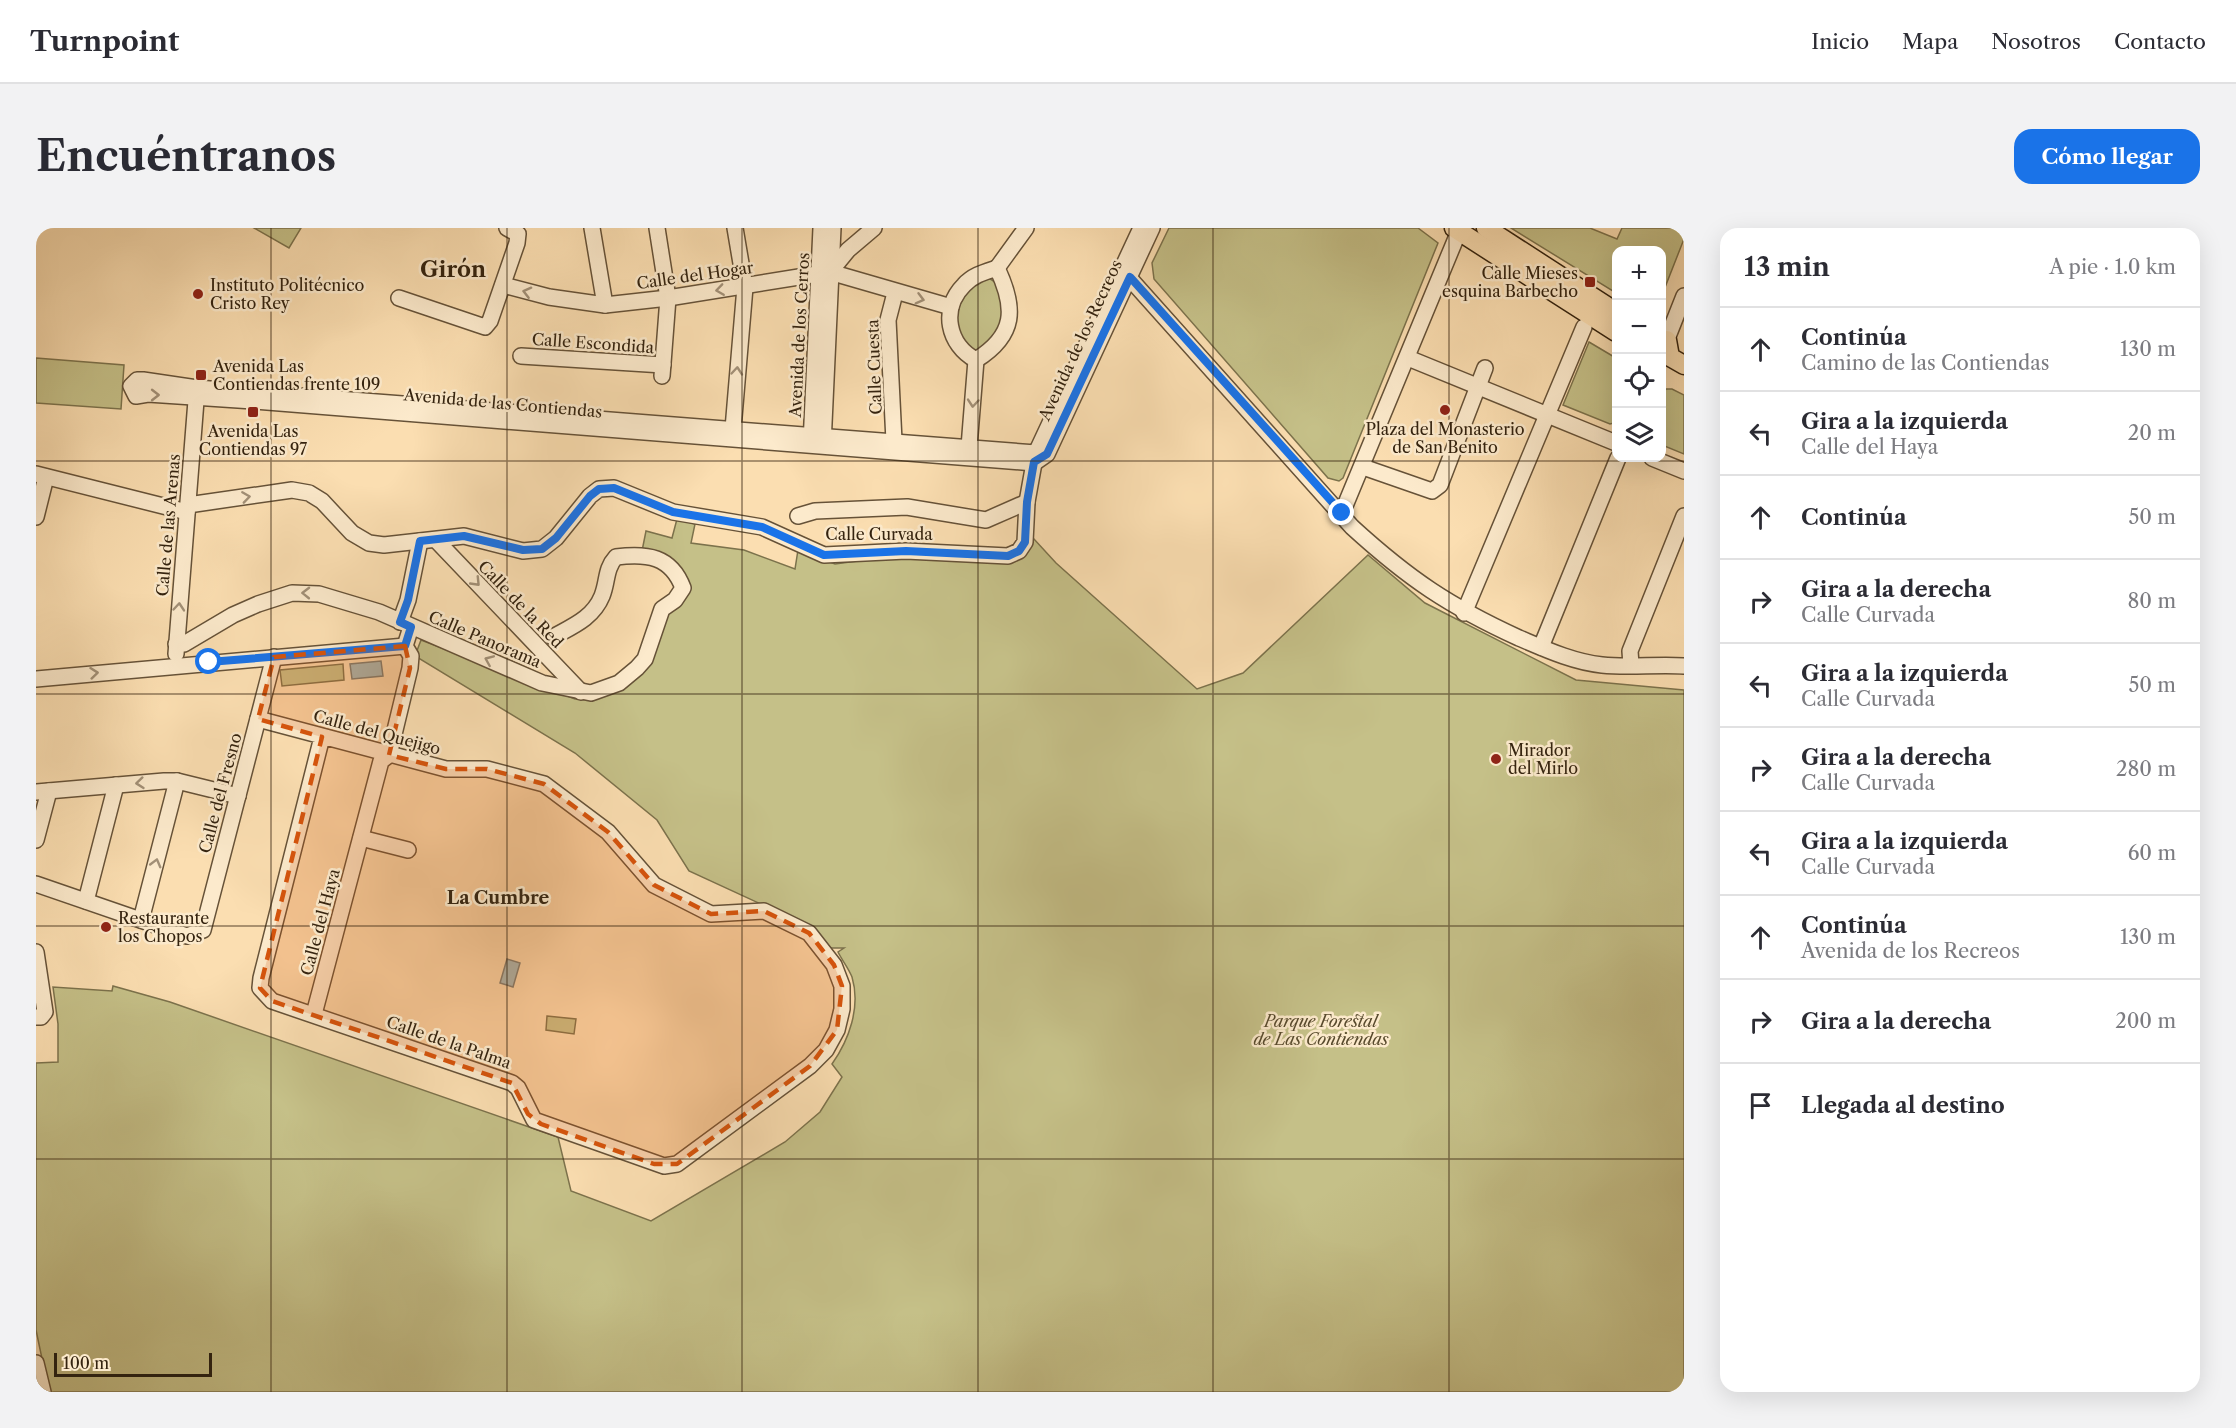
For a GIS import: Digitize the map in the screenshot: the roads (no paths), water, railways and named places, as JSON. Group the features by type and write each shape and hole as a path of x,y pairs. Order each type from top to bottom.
{"main road":[{"path":"1458,229 1492,233 1612,309"},
{"path":"1458,229 1551,292 1612,329"},
{"path":"1551,292 1575,298 1612,321"},
{"path":"1666,336 1684,350"},
{"path":"1666,339 1670,357 1684,365"},
{"path":"1666,361 1684,371"}],"street":[{"path":"399,298 485,327 490,321 503,285 518,234 507,228"},
{"path":"592,228 605,305"},
{"path":"657,228 668,298"},
{"path":"732,429 745,287 735,228"},
{"name":"Avenida de los Cerros","path":"818,439 830,290 837,283 821,228"},
{"name":"Avenida de los Cerros","path":"818,439 835,275 833,228"},
{"path":"874,228 848,250 835,275 951,308"},
{"path":"976,360 964,354 953,339 949,321 951,308 964,284 973,277 997,268 1026,228"},
{"name":"Avenida de los Recreos","path":"1035,458 1047,454 1126,274 1141,228"},
{"name":"Avenida de los Recreos","path":"1126,274 1152,228"},
{"path":"1342,513 1408,357 1458,229"},
{"name":"Avenida de los Cerros","path":"832,244 848,250"},
{"path":"969,447 976,360 997,345 1009,323 1010,297 997,268"},
{"path":"1126,274 1342,513 1352,527 1393,564 1427,590 1464,613 1541,647 1602,665 1684,666"},
{"name":"Calle del Hogar","path":"503,285 549,297 605,305 835,275"},
{"name":"Calle Cuesta","path":"894,441 888,320 895,293"},
{"path":"1666,333 1684,296"},
{"name":"Calle Escondida","path":"521,356 663,370 668,298"},
{"path":"1464,613 1584,327"},
{"path":"1408,357 1612,441"},
{"path":"1363,467 1432,491 1440,485 1485,368"},
{"name":"Avenida de las Contiendas","path":"196,393 818,439 1035,458"},
{"name":"Avenida de las Contiendas","path":"196,393 732,429 818,439 894,441 969,447 1035,458"},
{"name":"Calle de las Arenas","path":"175,666 196,393"},
{"name":"Calle Curvada","path":"428,540 464,536 523,550 542,549 556,538 590,496 599,489 614,488 673,512 762,527 824,555 906,551 1008,556 1019,551 1025,542 1027,502 1035,458"},
{"path":"1541,647 1616,462"},
{"path":"1662,462 1684,471"},
{"path":"36,516 41,476 188,508 292,490 309,494 322,501 361,540 384,545 428,540"},
{"path":"798,516 815,511 907,507 986,520 1027,502"},
{"path":"1632,665 1630,651 1684,516"},
{"name":"Calle del Haya","path":"314,1014 381,761 389,754 411,668 411,656 405,646 408,600 428,540"},
{"name":"Calle de la Red","path":"428,540 581,692"},
{"name":"Calle Panorama","path":"176,644 184,644 241,611 292,593 319,594 379,612 543,682 581,692 603,691 619,683 645,658 662,609 675,600 683,588 678,574 656,558 637,554 616,557 609,564 602,595 593,611 583,621 553,637"},
{"path":"36,679 405,646"},
{"name":"Calle del Fresno","path":"141,920 188,936 204,930 274,657"},
{"path":"543,682 554,678 555,666"},
{"name":"Calle del Quejigo","path":"258,719 446,770 487,769 544,784 608,832 654,885 711,914 764,911 809,933 822,949"},
{"name":"Calle de la Palma","path":"322,736 260,988 272,1001 512,1083 518,1088 528,1114 534,1120 664,1166 677,1164 810,1066 826,1050 837,1030 842,1008 842,986 834,965 822,949"},
{"path":"36,840 42,792 177,781 238,796"},
{"path":"36,884 141,920 177,781"},
{"path":"86,901 116,785"},
{"path":"361,838 408,850"},
{"path":"36,952 45,1012 41,1017 36,1017"},
{"path":"36,1363 43,1392"}],"water":[{"path":"381,661 383,676 352,679 350,664"},
{"path":"507,959 520,963 513,987 500,983"}],"place":[{"name":"Calle Mieses esquina Barbecho","path":"1590,282"},
{"name":"Instituto Politécnico Cristo Rey","path":"198,294"},
{"name":"Avenida Las Contiendas frente 109","path":"201,375"},
{"name":"Plaza del Monasterio de San Benito","path":"1445,410"},
{"name":"Avenida Las Contiendas 97","path":"253,412"},
{"name":"Mirador del Mirlo","path":"1496,759"},
{"name":"Restaurante los Chopos","path":"106,927"}],"district":[{"name":"Girón","path":"453,269"},
{"name":"La Cumbre","path":"498,898"}],"park label":[{"name":"Parque Forestal de Las Contiendas","path":"1321,1030"}]}
